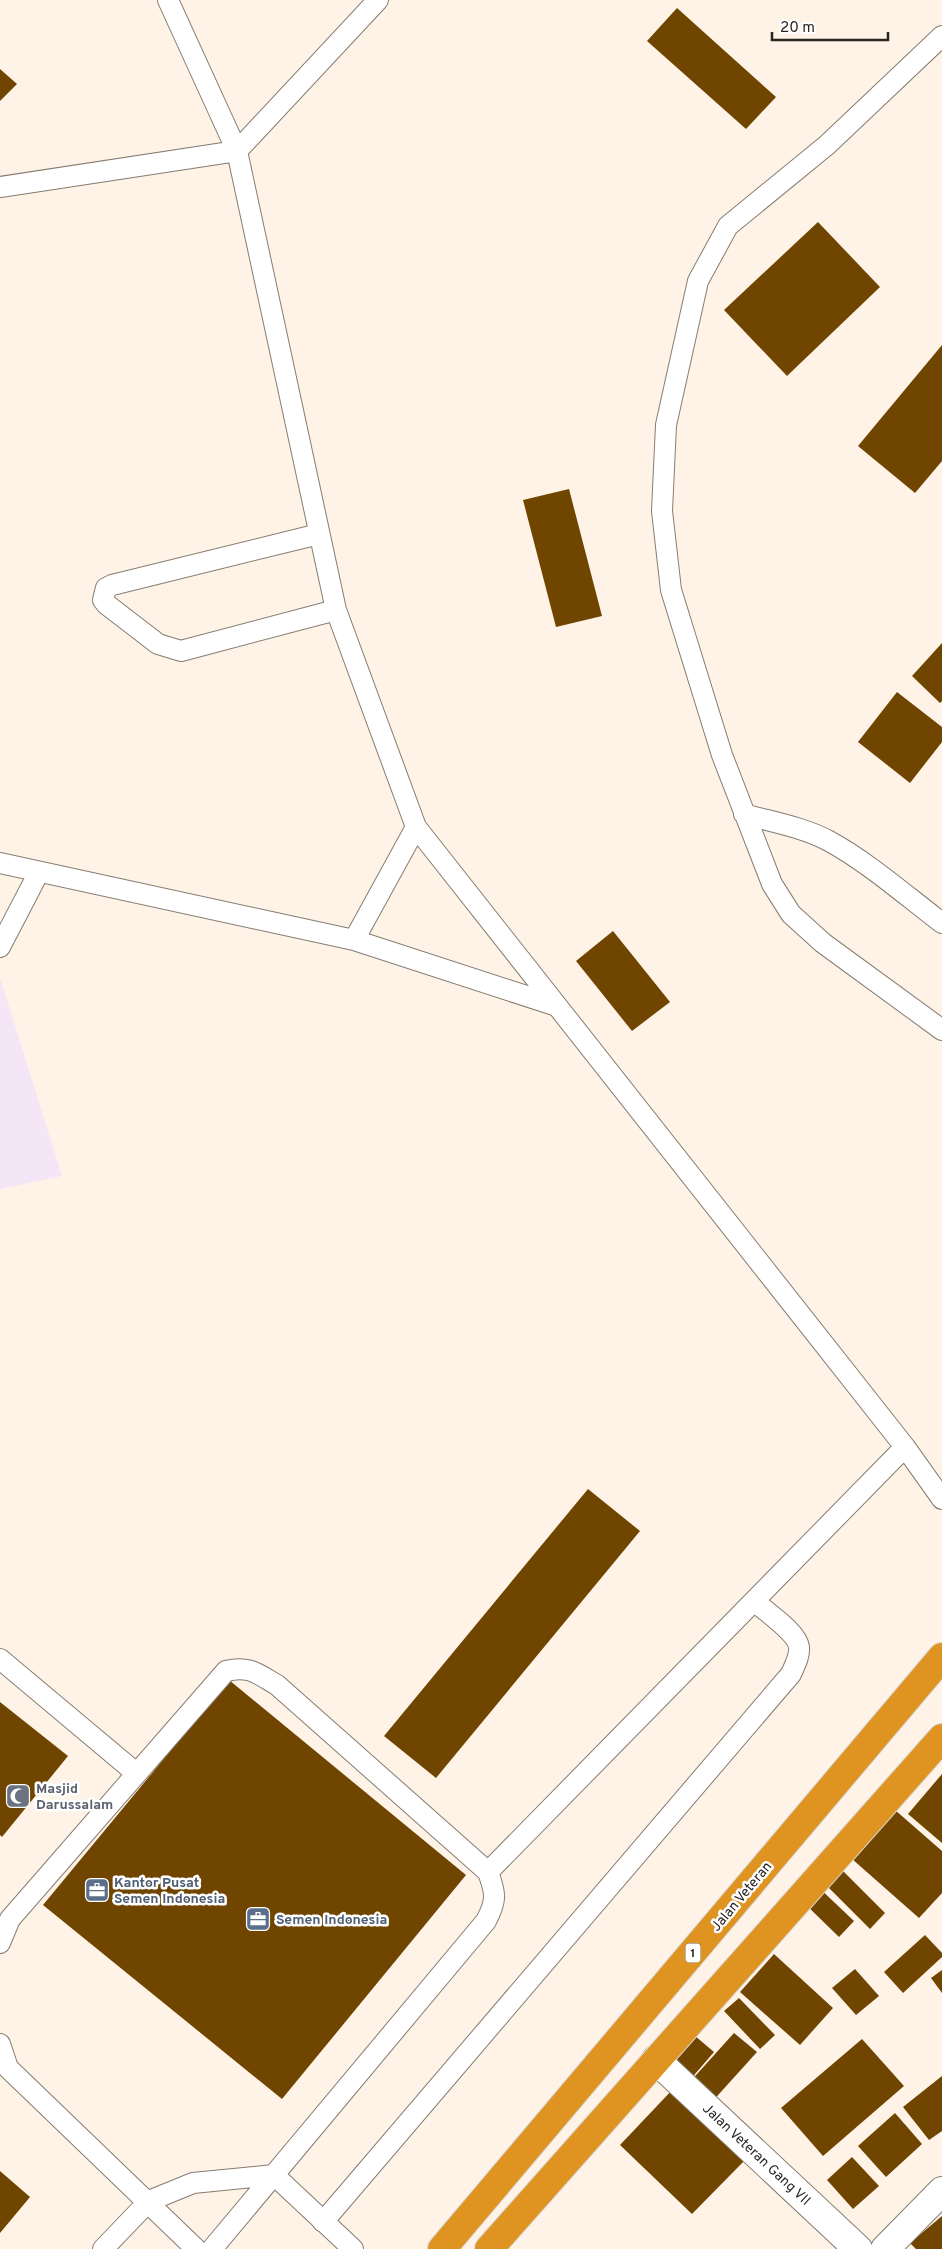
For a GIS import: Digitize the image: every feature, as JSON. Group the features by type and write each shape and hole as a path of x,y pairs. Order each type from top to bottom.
{"highway":[{"name":"Jalan Veteran","path":"442,2249 942,1657"},
{"path":"489,2249 942,1738"}],"street":[{"name":"Jalan Veteran Gang VII","path":"656,2060 858,2249"},
{"path":"885,2249 942,2191"}],"lane":[{"path":"168,0 237,151 336,610 416,827 905,1447 942,1499"},
{"path":"0,187 237,151 378,0"},
{"path":"942,36 827,145 728,226 698,281 666,425 662,511 671,590 722,755 772,884 791,914 823,943 942,1030"},
{"path":"319,534 112,585 106,588 104,600 106,604 158,644 181,651 336,610"},
{"path":"744,814 804,831 828,841 864,864 942,922"},
{"path":"354,940 416,827"},
{"path":"0,863 354,940 557,1006"},
{"path":"0,946 39,872"},
{"path":"488,1872 905,1447"},
{"path":"323,2222 791,1674 798,1660 799,1648 797,1640 754,1601"},
{"path":"0,1660 136,1773"},
{"path":"0,1943 10,1919 226,1671 237,1668 249,1669 277,1685 488,1872 495,1894 494,1905 486,1921 212,2249"},
{"path":"0,2044 8,2068 196,2249"},
{"path":"103,2249 148,2201 193,2183 274,2175 352,2249"}],"shaded area":[{"path":"0,978 62,1176 0,1189"}],"building":[{"path":"677,8 776,97 746,129 647,41"},
{"path":"0,69 17,84 0,101"},
{"path":"818,222 880,287 787,376 724,310"},
{"path":"942,345 942,461 915,493 858,446"},
{"path":"569,489 602,616 556,627 523,500"},
{"path":"942,643 942,701 940,703 912,676"},
{"path":"897,692 942,727 942,742 910,783 858,742"},
{"path":"613,931 670,1002 632,1031 576,961"},
{"path":"588,1489 640,1531 436,1778 384,1736"},
{"path":"229,1680 466,1875 282,2099 43,1905"},
{"name":"Masjid Darussalam","path":"0,1702 68,1756 2,1837 0,1835"},
{"path":"942,1774 942,1843 908,1814"},
{"path":"887,1803 942,1851 942,1893 919,1918 843,1851"},
{"path":"835,1863 885,1913 870,1929 820,1879"},
{"path":"815,1884 854,1921 839,1937 801,1900"},
{"path":"925,1935 942,1953 942,1957 903,1993 884,1972"},
{"path":"774,1954 833,2008 800,2045 740,1992"},
{"path":"855,1969 879,1996 856,2015 832,1988"},
{"path":"942,1970 942,1993 931,1978"},
{"path":"739,1998 775,2035 760,2049 724,2011"},
{"path":"688,2030 714,2052 689,2081 663,2058"},
{"path":"734,2033 757,2052 710,2104 688,2084"},
{"path":"862,2039 904,2086 823,2156 781,2108"},
{"path":"942,2076 942,2131 929,2140 903,2107"},
{"path":"674,2088 747,2158 692,2214 620,2145"},
{"path":"895,2113 922,2144 886,2177 858,2146"},
{"path":"852,2157 879,2186 853,2209 827,2180"},
{"path":"0,2171 30,2197 0,2233"},
{"path":"942,2216 942,2249 916,2249 910,2243"}],"place":[{"name":"Masjid Darussalam","path":"18,1796"},
{"name":"Kantor Pusat Semen Indonesia","path":"97,1890"},
{"name":"Semen Indonesia","path":"258,1919"}]}
